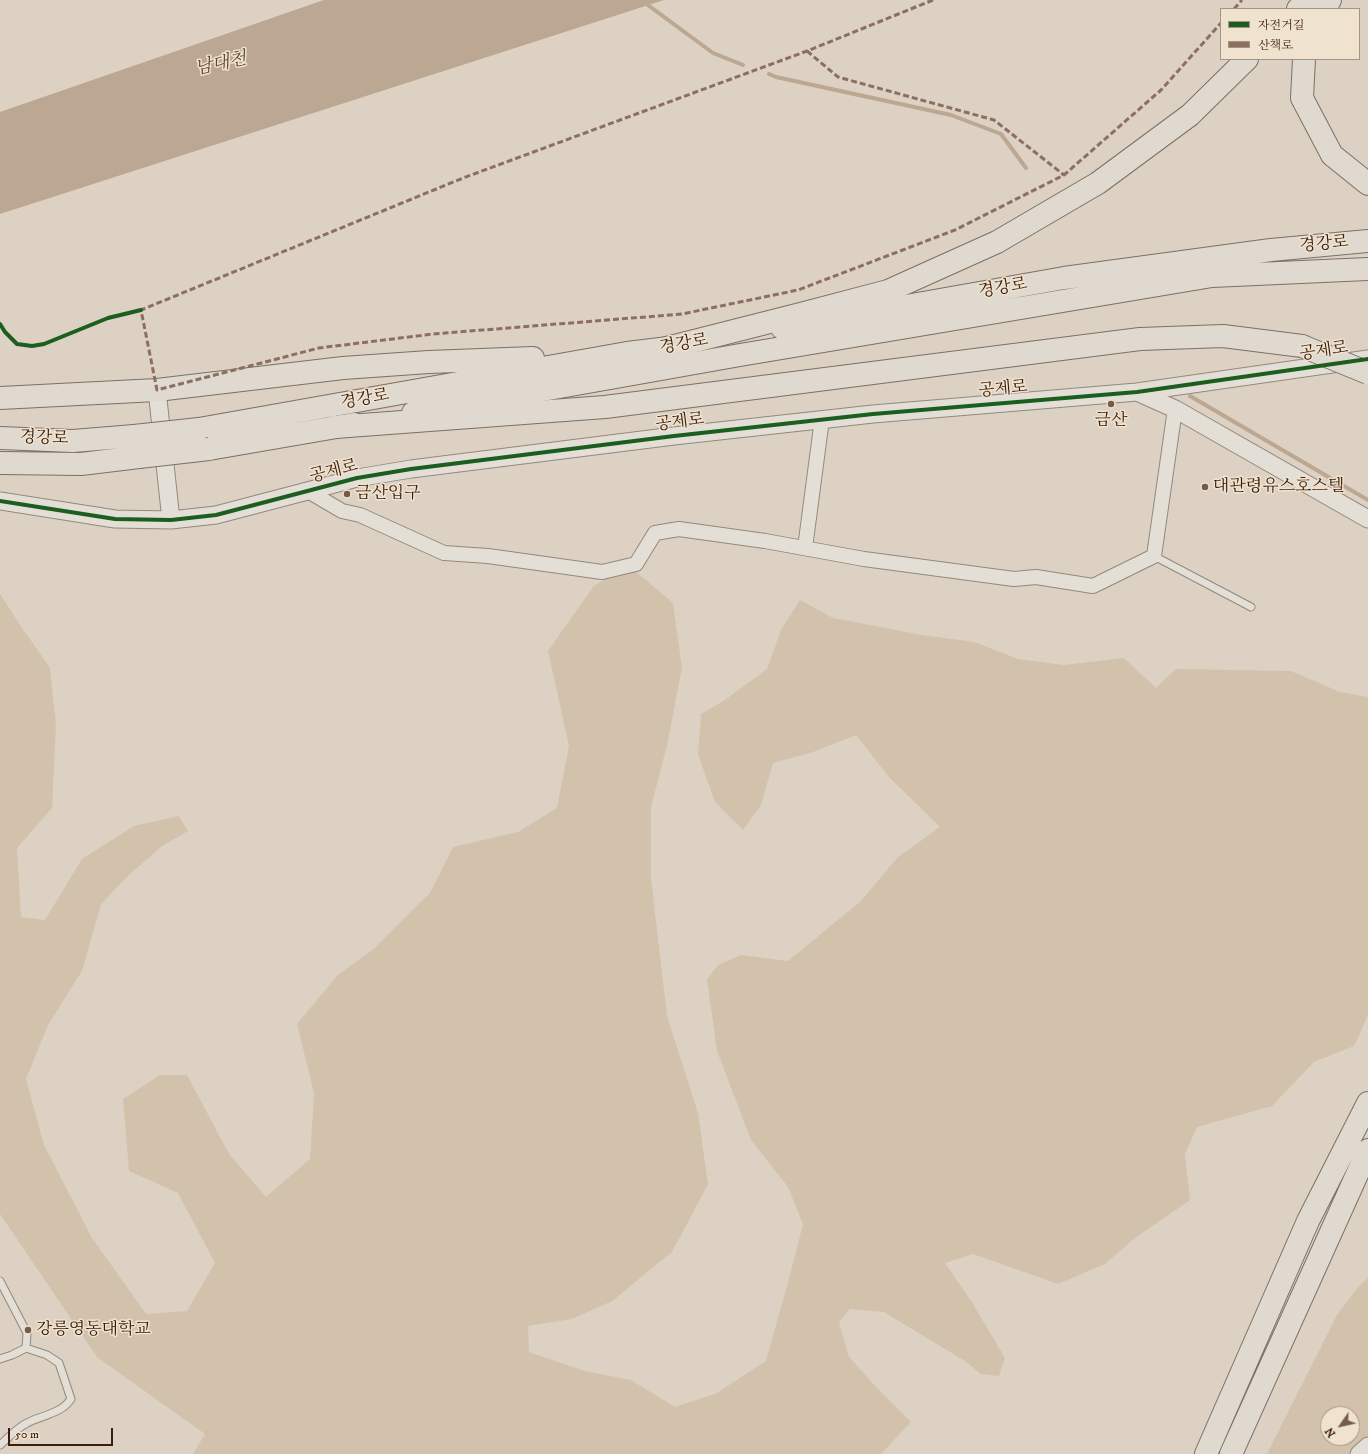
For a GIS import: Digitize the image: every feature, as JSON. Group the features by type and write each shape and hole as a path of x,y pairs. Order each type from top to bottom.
{"highway":[{"path":"1299,8 1307,0"},
{"path":"659,350 888,291 997,242 1098,183 1190,115 1246,60"},
{"path":"1304,60 1302,98 1332,155 1368,184"},
{"name":"경강로","path":"0,438 73,441 199,429 627,353 659,350 1064,278 1272,250 1368,242"},
{"name":"경강로","path":"0,463 81,464 209,449 740,355 1212,276 1368,269"},
{"path":"335,427 605,407 1140,339 1223,336 1302,346 1368,373"},
{"path":"0,398 157,390 343,368 429,362 627,353"},
{"path":"1206,1454 1308,1222 1368,1103"},
{"path":"1231,1454 1368,1150"}],"street":[{"name":"공제로","path":"0,501 115,519 170,520 216,515 357,478 411,469 822,419 1137,392 1368,359"},
{"path":"157,390 170,520"},
{"path":"1137,392 1175,409 1368,520"},
{"path":"308,491 342,511 360,515 444,553 488,556 602,572 636,564 655,533 679,529 805,548 864,559 1014,579 1036,577 1093,586 1154,556 1175,409"},
{"path":"805,548 822,419"},
{"path":"1359,1454 1368,1446"}],"lane":[{"path":"1154,556 1251,607"},
{"path":"0,1281 27,1333 26,1348"},
{"path":"0,1359 26,1348 47,1355 59,1363 71,1399 68,1404 56,1412 26,1423 0,1445"}],"shaded area":[{"path":"627,564 673,603 682,668 667,745 651,807 651,878 667,1016 698,1113 708,1184 672,1252 612,1301 572,1319 528,1326 529,1352 585,1371 631,1380 675,1407 715,1394 766,1361 803,1224 788,1187 751,1140 717,1051 707,979 718,965 741,955 788,961 861,901 897,858 940,827 889,777 856,735 813,752 773,763 761,805 743,830 715,802 698,754 701,714 725,700 767,669 781,630 800,600 833,618 922,635 974,642 1018,659 1064,665 1124,658 1156,688 1176,669 1291,671 1340,692 1368,697 1368,1015 1354,1046 1314,1062 1272,1106 1197,1127 1185,1154 1190,1200 1135,1238 1105,1264 1058,1284 973,1254 945,1263 973,1304 1005,1358 999,1376 981,1374 965,1361 884,1312 850,1309 839,1322 849,1357 911,1422 881,1454 193,1454 205,1434 97,1357 0,1214 0,594 50,668 56,725 52,808 17,848 21,917 45,920 82,859 134,826 179,816 188,831 162,846 130,874 101,904 82,971 48,1025 26,1079 44,1145 92,1238 146,1314 187,1311 215,1263 178,1193 129,1171 123,1099 160,1075 187,1075 229,1154 266,1197 310,1159 314,1093 297,1024 337,976 375,948 430,893 453,847 518,832 557,808 569,746 548,651 593,587"},
{"path":"1368,1278 1368,1454 1267,1454 1337,1315 1358,1287"}],"water":[{"name":"남대천","path":"324,0 664,0 0,214 0,112"}],"waterway":[{"path":"641,0 713,53 743,65"},
{"path":"769,74 776,77 951,115 1001,134 1026,168"},
{"path":"1190,396 1368,500"}],"marked path":[{"path":"933,0 807,51 463,178 141,310 157,390 319,348 433,334 682,314 798,290 955,230 1064,175 1161,90 1220,24"},
{"path":"1235,8 1242,0"},
{"path":"807,51 838,77 994,120 1064,175"}],"cycle path":[{"path":"0,324 5,332 17,344 32,346 44,344 108,318 141,310"},
{"path":"0,501 115,519 171,520 216,515 357,478 411,469 674,436 873,414 1137,392 1368,359"}],"place":[{"name":"금산","path":"1111,404"},
{"name":"대관령유스호스텔","path":"1205,487"},
{"name":"금산입구","path":"347,494"},
{"name":"강릉영동대학교","path":"28,1330"}]}
